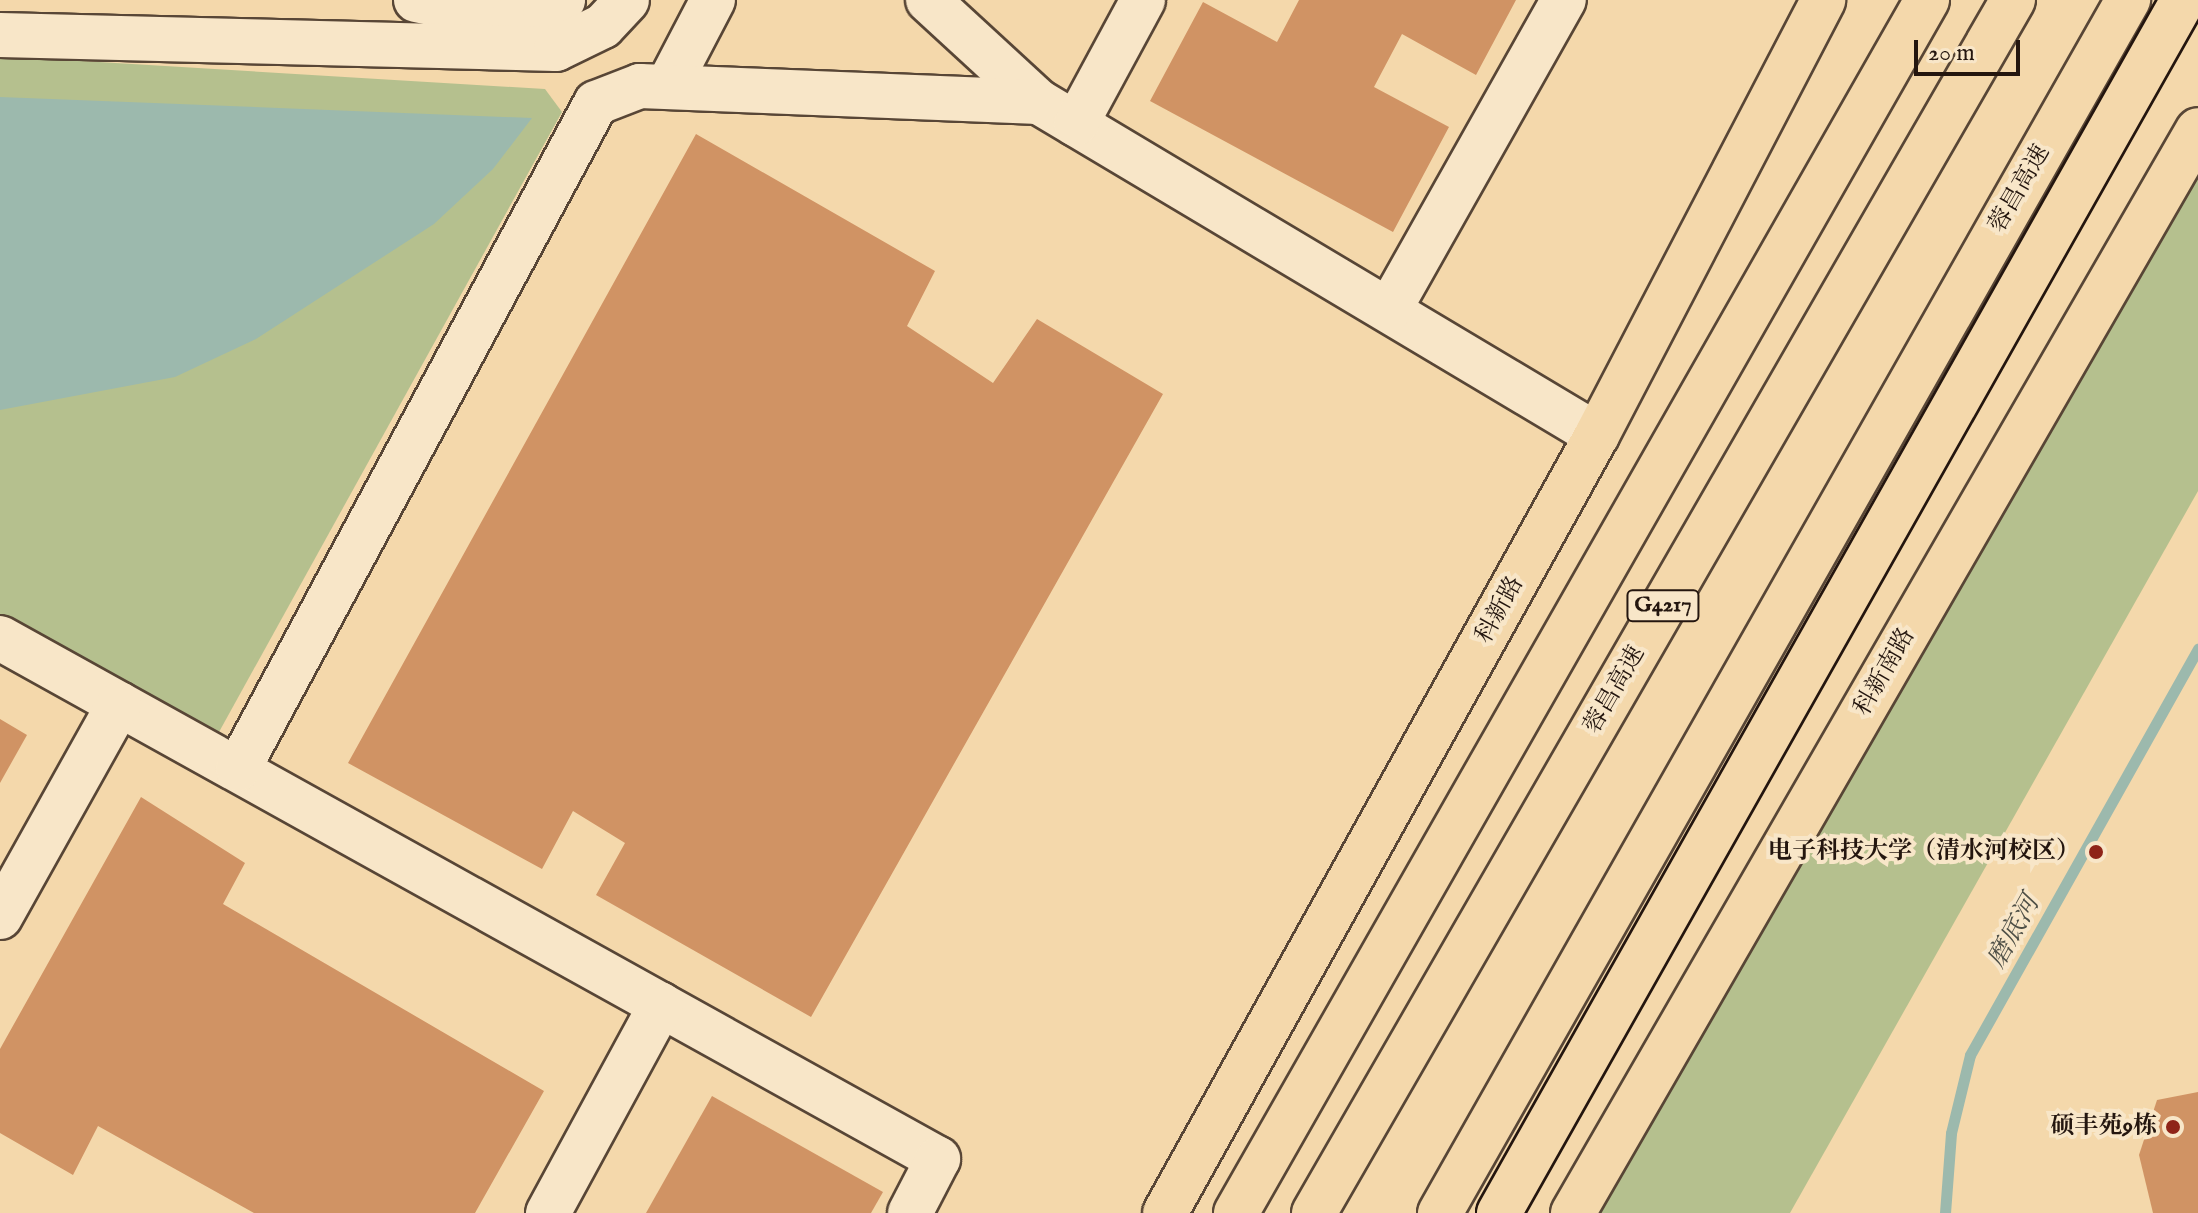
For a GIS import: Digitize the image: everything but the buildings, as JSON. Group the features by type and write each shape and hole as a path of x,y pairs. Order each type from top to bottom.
{"main road":[{"name":"科新路","path":"1165,1213 1597,435 1823,0"},
{"path":"1236,1213 1927,0"},
{"name":"蓉昌高速","path":"1314,1213 2013,0"},
{"name":"蓉昌高速","path":"1440,1213 2128,0"},
{"path":"1502,1213 2183,0"},
{"name":"科新南路","path":"1573,1213 2198,130"},
{"path":"1502,1213 1700,759"}],"lane":[{"path":"416,0 511,20 545,14 563,0"},
{"path":"0,35 556,49 603,26 627,0"},
{"path":"668,86 713,0"},
{"path":"928,0 1039,102 1597,435"},
{"path":"1076,124 1143,0"},
{"path":"1389,310 1564,0"},
{"path":"238,769 596,103 640,86 1039,102"},
{"path":"0,638 938,1159 910,1213"},
{"path":"0,917 119,704"},
{"path":"548,1213 661,1005"}],"green space":[{"path":"0,56 545,89 562,112 219,732 0,615"},
{"path":"2198,177 2198,491 1790,1213 1594,1213"}],"shaded area":[{"path":"0,97 532,118 493,169 434,224 256,339 175,377 0,410"}],"waterway":[{"name":"磨底河","path":"1945,1213 1951,1133 1970,1055 2198,649"}],"place":[{"name":"电子科技大学（清水河校区）","path":"2096,852"},
{"name":"硕丰苑9栋","path":"2173,1127"}]}
